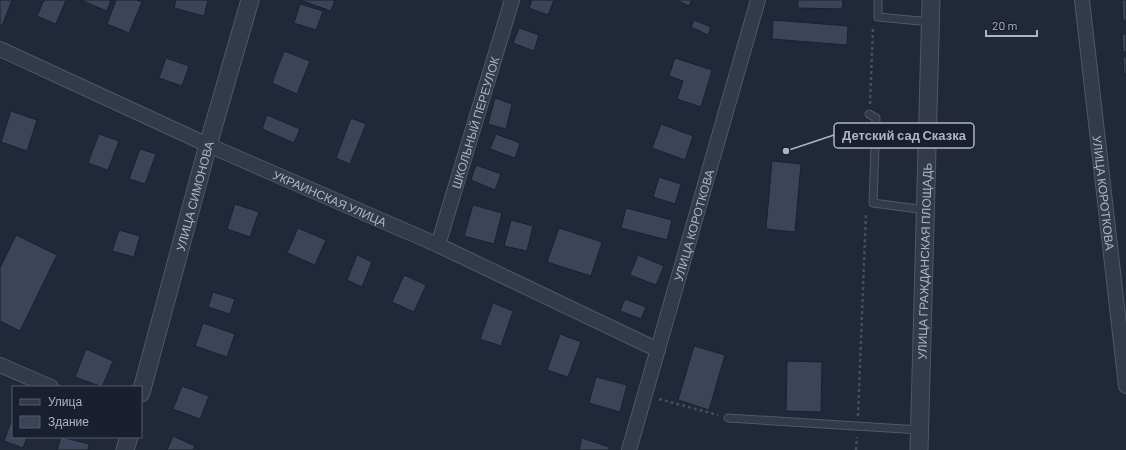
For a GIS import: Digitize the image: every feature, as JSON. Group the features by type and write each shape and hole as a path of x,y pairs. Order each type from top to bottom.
{"street":[{"name":"УЛИЦА СИМОНОВА","path":"142,389 208,145 250,0"},
{"name":"ШКОЛЬНЫЙ ПЕРЕУЛОК","path":"438,244 512,0"},
{"name":"УЛИЦА КОРОТКОВА","path":"629,450 758,0"},
{"name":"УЛИЦА ГРАЖДАНСКАЯ ПЛОЩАДЬ","path":"919,450 931,0"},
{"name":"УЛИЦА КОРОТКОВА","path":"1082,0 1126,386"},
{"name":"УКРАИНСКАЯ УЛИЦА","path":"0,49 208,145 438,244 658,350"},
{"path":"0,365 49,386"},
{"path":"125,450 129,438"}],"lane":[{"path":"878,0 878,18 931,22"},
{"path":"869,114 876,118 873,204 926,210"},
{"path":"728,418 920,430"}],"path":[{"path":"869,114 873,26"},
{"path":"856,450 866,209"},
{"path":"645,396 728,418"}],"building":[{"path":"0,0 12,0 2,26 0,25"},
{"path":"44,0 66,0 56,24 37,16"},
{"path":"80,0 111,0 107,11"},
{"path":"116,0 137,0 142,2 129,33 107,24"},
{"path":"176,0 208,0 204,16 174,8"},
{"path":"300,0 335,0 331,11"},
{"path":"532,0 554,0 548,15 529,8"},
{"path":"676,0 692,0 689,6"},
{"path":"798,0 843,0 842,9 798,8"},
{"path":"1122,0 1126,0 1126,20 1123,21"},
{"path":"300,4 323,11 316,30 294,23"},
{"path":"694,20 711,27 708,35 691,27"},
{"path":"773,20 848,26 847,45 772,39"},
{"path":"519,28 539,35 534,51 513,43"},
{"path":"1122,34 1126,34 1126,52 1123,52"},
{"path":"284,51 310,61 297,94 272,83"},
{"path":"1123,57 1126,57 1126,74 1124,74"},
{"path":"166,58 189,66 182,86 159,78"},
{"path":"675,58 712,70 701,107 677,99 683,81 669,76"},
{"path":"495,98 512,104 506,129 488,124"},
{"path":"11,111 37,120 27,151 1,142"},
{"path":"267,115 300,129 294,143 262,129"},
{"path":"351,118 366,124 350,164 336,158"},
{"path":"661,124 693,136 685,160 652,148"},
{"path":"99,134 119,141 108,170 88,163"},
{"path":"496,134 520,143 515,158 490,149"},
{"path":"140,149 156,154 145,184 129,179"},
{"path":"772,161 801,164 795,232 766,229"},
{"path":"476,165 501,174 495,190 471,180"},
{"path":"659,177 681,184 675,204 653,197"},
{"path":"235,204 259,212 250,237 227,229"},
{"path":"473,205 502,213 494,244 464,236"},
{"path":"626,208 672,220 667,240 621,228"},
{"path":"511,220 533,226 527,251 504,246"},
{"path":"298,228 326,240 315,265 287,253"},
{"path":"559,228 602,242 591,276 547,262"},
{"path":"119,230 140,236 134,257 112,251"},
{"path":"16,235 57,255 20,331 0,321 0,268"},
{"path":"357,255 372,262 362,287 347,280"},
{"path":"638,255 664,266 656,285 630,275"},
{"path":"404,275 426,285 414,312 392,302"},
{"path":"213,292 235,299 230,314 208,307"},
{"path":"625,299 646,307 641,319 620,311"},
{"path":"493,303 513,311 501,346 480,339"},
{"path":"203,323 235,334 227,357 195,346"},
{"path":"560,334 581,342 568,377 547,370"},
{"path":"694,346 725,355 709,410 678,400"},
{"path":"86,349 113,361 102,386 75,377"},
{"path":"787,361 822,362 821,412 786,411"},
{"path":"596,377 627,385 620,412 589,403"},
{"path":"182,386 209,396 200,419 173,409"},
{"path":"12,419 12,438 27,438 23,448 4,441"},
{"path":"173,436 195,446 193,450 167,450"},
{"path":"61,438 89,444 88,450 57,450"},
{"path":"582,438 609,447 609,450 579,450"}],"place":[{"name":"Детский сад Сказка","path":"786,151"}]}
